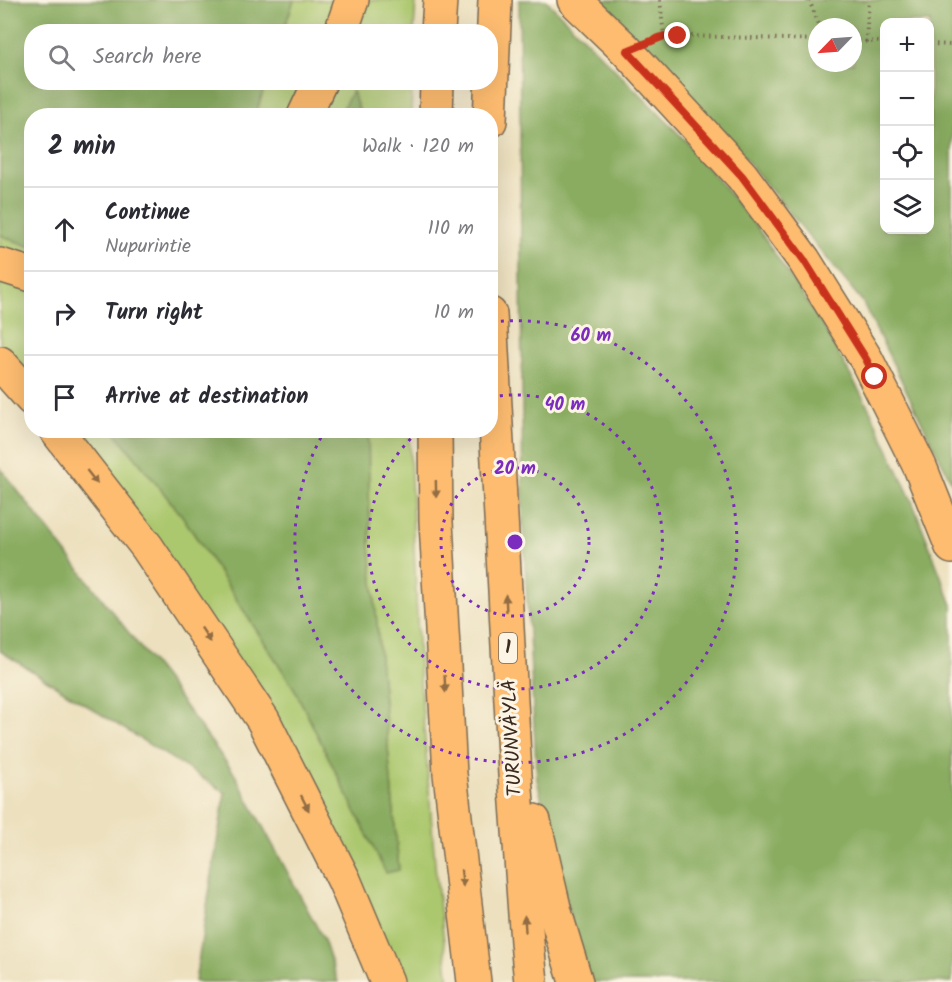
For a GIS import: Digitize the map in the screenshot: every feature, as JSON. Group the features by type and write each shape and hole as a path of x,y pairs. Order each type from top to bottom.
{"main road":[{"path":"343,24 352,0"},
{"path":"438,24 440,0"},
{"path":"494,24 495,0"},
{"path":"574,0 627,51 742,176 804,260 866,359 920,467 952,547"},
{"path":"308,108 316,90"},
{"path":"436,108 437,90"},
{"path":"491,90 491,108"},
{"path":"0,265 24,273"},
{"path":"0,363 24,390"},
{"path":"62,438 147,547 262,720 344,880 387,982"},
{"path":"435,438 436,522 450,774 474,982"},
{"name":"TURUNVÄYLÄ","path":"497,438 515,775 526,942 531,982"},
{"path":"515,775 536,827 555,912 576,982"}],"path":[{"path":"660,0 664,36"},
{"path":"809,0 816,18"},
{"path":"866,42 868,0"},
{"path":"627,51 664,36 808,40"},
{"path":"862,42 880,42"},
{"path":"934,44 952,45"}],"green space":[{"path":"0,0 294,0 285,24 24,24 24,90 264,90 257,108 24,108 24,244 0,235"},
{"path":"294,0 341,0 331,24 286,24"},
{"path":"364,0 416,0 414,24 355,24"},
{"path":"519,0 546,0 686,141 759,230 823,326 871,412 912,501 952,605 952,982 590,982 572,924 537,780 523,526"},
{"path":"598,0 952,0 952,483 862,301 726,135"},
{"path":"264,90 303,90 295,108 258,108"},
{"path":"329,90 412,90 411,108 358,108 352,92 343,108 320,108"},
{"path":"352,91 358,108 343,108"},
{"path":"0,235 24,244 24,262 0,255"},
{"path":"0,279 24,286 24,379 0,349"},
{"path":"70,438 120,438 183,517 294,688 386,873 399,870 370,546 368,438 409,438 419,667 436,876 449,982 401,982 392,958"},
{"path":"120,438 368,438 370,546 399,870 386,873 294,688 183,517"},
{"path":"0,468 165,679 234,773 324,940 338,982 195,982 225,792 0,651"}],"route":[{"path":"678,36 664,36 627,51 742,176 804,260 875,377"}]}
